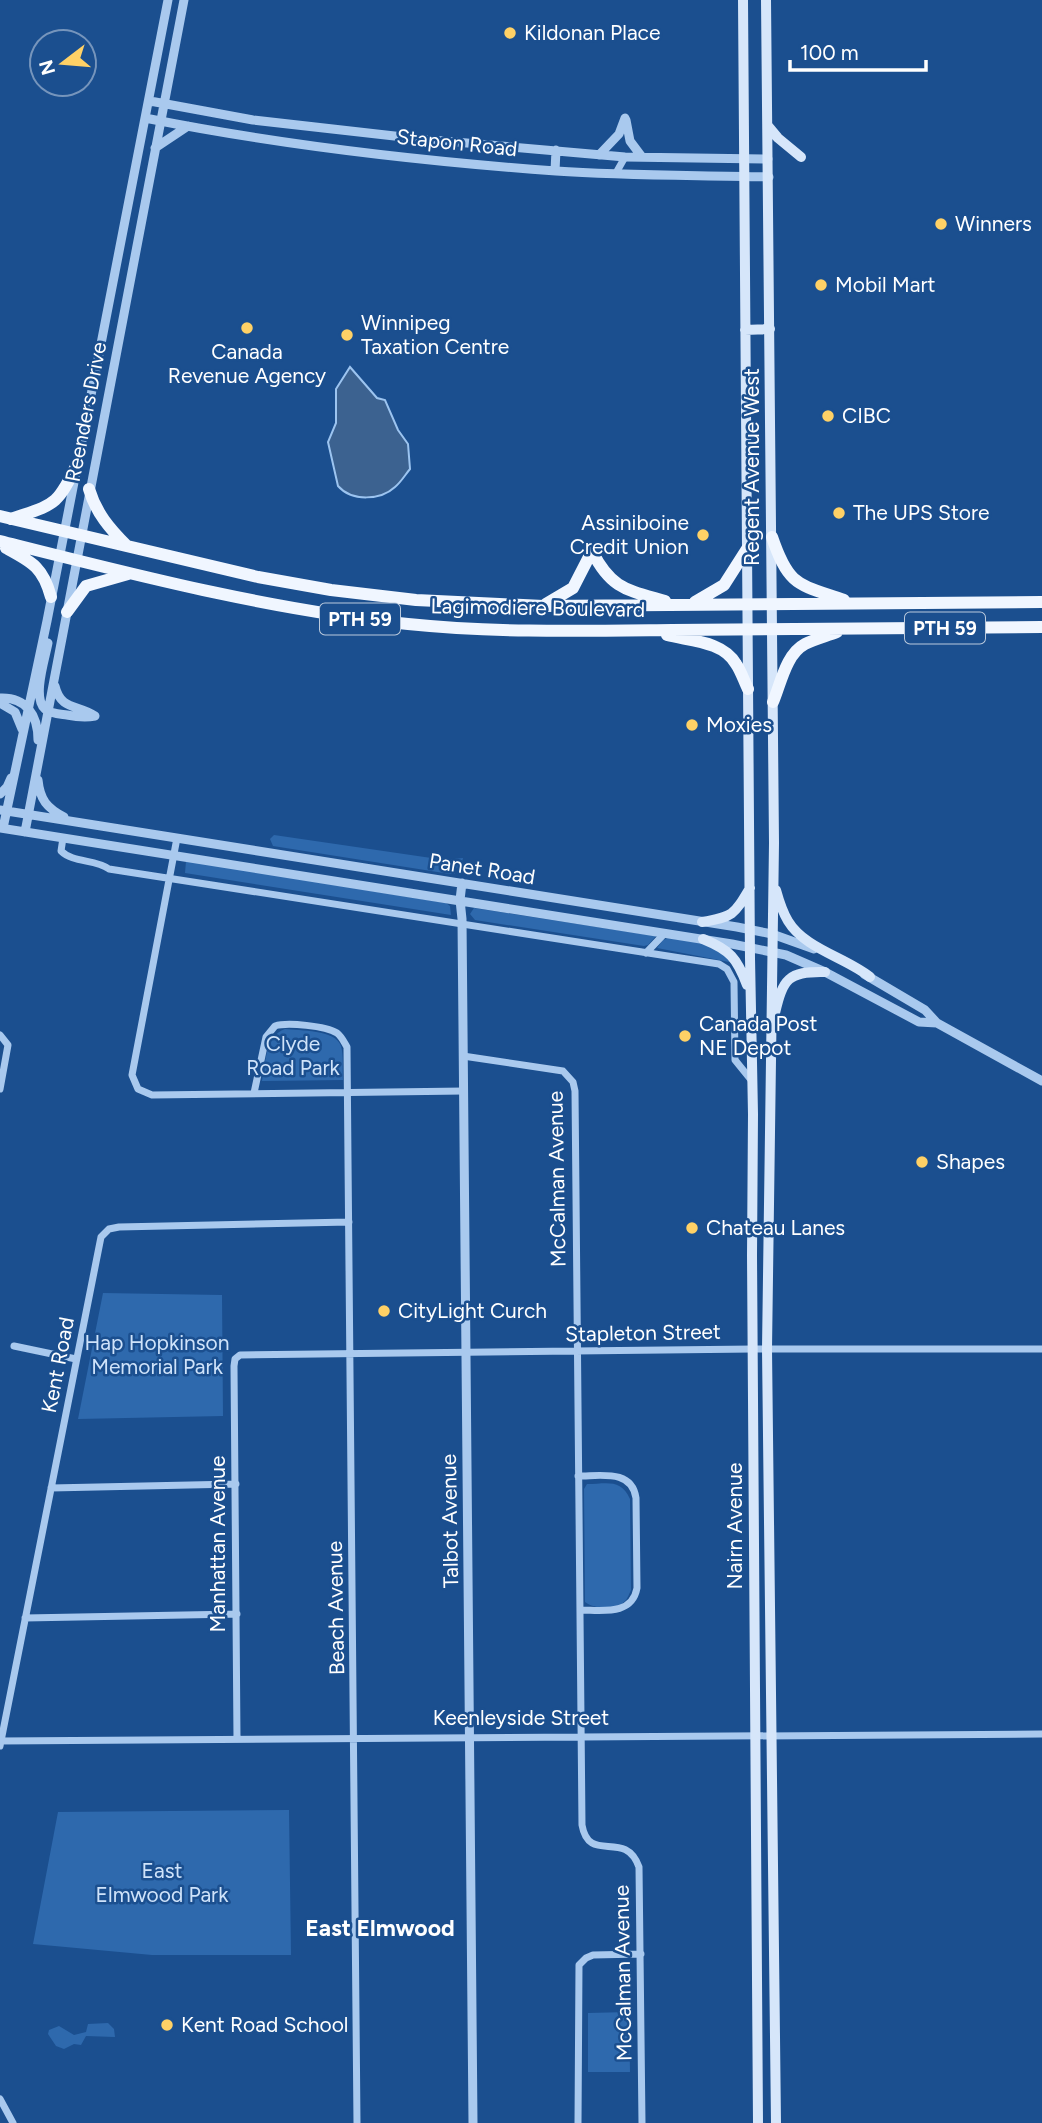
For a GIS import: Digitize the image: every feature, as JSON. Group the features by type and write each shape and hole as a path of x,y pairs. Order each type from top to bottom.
{"main road":[{"name":"Regent Avenue West","path":"743,0 750,929"},
{"name":"Regent Avenue West","path":"766,0 774,702 772,934"},
{"path":"768,126 801,157"},
{"path":"745,330 771,329"},
{"path":"5,517 53,503 63,494 76,464"},
{"path":"89,489 94,505 107,525 127,547"},
{"name":"Lagimodiere Boulevard","path":"5,517 258,577 331,590 416,600 543,606 1042,602"},
{"path":"772,537 783,567 793,580 855,604"},
{"path":"0,543 41,570 51,597"},
{"name":"Lagimodiere Boulevard","path":"0,543 249,601 383,621 493,630 1042,627"},
{"path":"543,606 573,588 592,551 601,569 615,584 685,605 724,585 747,549"},
{"path":"67,612 86,586 131,574"},
{"path":"774,702 790,659 804,644 848,629"},
{"path":"650,630 720,649 736,663 748,689"},
{"path":"773,883 782,909 797,933 870,977"},
{"path":"702,922 725,919 737,910 750,888"},
{"name":"Nairn Avenue","path":"750,929 758,2123"},
{"name":"Nairn Avenue","path":"772,934 767,1349 776,2123"},
{"path":"703,939 733,956 742,971 751,998"},
{"path":"770,1036 782,987 791,978 802,973 825,972"},
{"path":"752,1081 769,1082"},
{"path":"752,1255 767,1255"},
{"path":"754,1479 769,1479"},
{"path":"754,1601 769,1602"},
{"path":"758,1908 774,1908"},
{"path":"758,2014 774,2013"}],"street":[{"name":"Reenders Drive","path":"2,828 47,621 168,0"},
{"name":"Reenders Drive","path":"25,832 184,0"},
{"name":"Stapon Road","path":"150,101 253,120 421,139 625,157 768,159"},
{"name":"Stapon Road","path":"145,118 250,137 419,158 555,171 769,177"},
{"path":"599,155 619,134 625,118 630,141 642,157"},
{"path":"155,148 188,126"},
{"path":"419,158 421,139"},
{"path":"555,171 556,150"},
{"path":"616,173 625,157"},
{"path":"114,282 129,283"},
{"path":"47,621 48,640 39,696 43,707 48,712 87,718 95,716 62,701 55,679"},
{"path":"0,700 22,702 36,718 41,798 46,806 74,822"},
{"path":"0,700 15,712 22,725 22,739"},
{"path":"0,794 7,787 16,766"},
{"name":"Panet Road","path":"4,811 772,934 814,949 870,977 925,1010 937,1023 1042,1081"},
{"name":"Panet Road","path":"2,828 750,947 772,952 825,972 919,1022 937,1023"},
{"path":"63,838 61,851 66,856 101,863 109,869 462,921 719,964 732,974 736,1060 752,1081"},
{"path":"177,838 132,1075 134,1082 144,1093 464,1091"},
{"name":"Talbot Avenue","path":"467,884 462,921 473,2123"},
{"path":"646,953 665,933"},
{"path":"892,1007 900,995"},
{"path":"734,1000 751,998"},
{"name":"Beach Avenue","path":"254,1093 266,1037 275,1026 290,1024 331,1030 341,1036 346,1047 347,1093 358,2123"},
{"path":"0,1035 7,1041 8,1049 0,1089"},
{"name":"McCalman Avenue","path":"463,1056 563,1071 573,1082 582,1829 593,1844 620,1847 635,1856 639,1867 642,2123"},
{"name":"Kent Road","path":"0,1742 101,1237 109,1229 119,1227 349,1222"},
{"path":"14,1346 76,1359"},
{"name":"Stapleton Street","path":"243,1354 1042,1349"},
{"name":"Manhattan Avenue","path":"237,1738 234,1366 238,1357 243,1354"},
{"path":"578,1476 615,1476 629,1481 636,1494 637,1524 637,1588 632,1602 625,1608 615,1610 580,1610"},
{"path":"51,1488 236,1485"},
{"path":"25,1618 236,1614"},
{"name":"Keenleyside Street","path":"0,1742 581,1735 1042,1734"},
{"path":"578,2123 579,1965 593,1955 641,1954"},
{"path":"0,2099 13,2123"}],"green space":[{"path":"274,835 445,860 463,858 460,869 455,868 455,874 450,874 273,846 270,839"},
{"path":"186,861 446,903 450,906 451,915 185,873"},
{"path":"474,908 656,936 644,946 475,920 470,914"},
{"path":"668,938 707,944 733,960 729,962 657,948"},
{"name":"Clyde Road Park","path":"285,1029 316,1032 337,1040 342,1050 343,1080 262,1081 270,1044 278,1032"},
{"name":"Hap Hopkinson Memorial Park","path":"103,1293 222,1295 223,1416 78,1419"},
{"path":"587,1484 617,1485 630,1499 631,1590 626,1600 611,1608 585,1602 584,1489"},
{"name":"East Elmwood Park","path":"289,1810 291,1955 152,1955 33,1944 58,1812"},
{"path":"629,2012 630,2072 588,2072 588,2013"},
{"path":"108,2023 114,2029 115,2037 86,2036 81,2045 74,2044 64,2049 56,2046 48,2034 49,2030 59,2026 74,2035 86,2032 88,2024"}],"shaded area":[{"path":"350,367 377,398 385,400 398,430 408,444 410,469 395,487 375,497 351,495 338,486 328,442 336,423 336,389"}],"place":[{"name":"Kildonan Place","path":"510,33"},
{"name":"Winners","path":"941,224"},
{"name":"Mobil Mart","path":"821,285"},
{"name":"Canada Revenue Agency","path":"247,328"},
{"name":"Winnipeg Taxation Centre","path":"347,335"},
{"name":"CIBC","path":"828,416"},
{"name":"The UPS Store","path":"839,513"},
{"name":"Assiniboine Credit Union","path":"703,535"},
{"name":"Moxies","path":"692,725"},
{"name":"Canada Post NE Depot","path":"685,1036"},
{"name":"Shapes","path":"922,1162"},
{"name":"Chateau Lanes","path":"692,1228"},
{"name":"CityLight Curch","path":"384,1311"},
{"name":"Kent Road School","path":"167,2025"}],"district":[{"name":"East Elmwood","path":"380,1928"}]}
